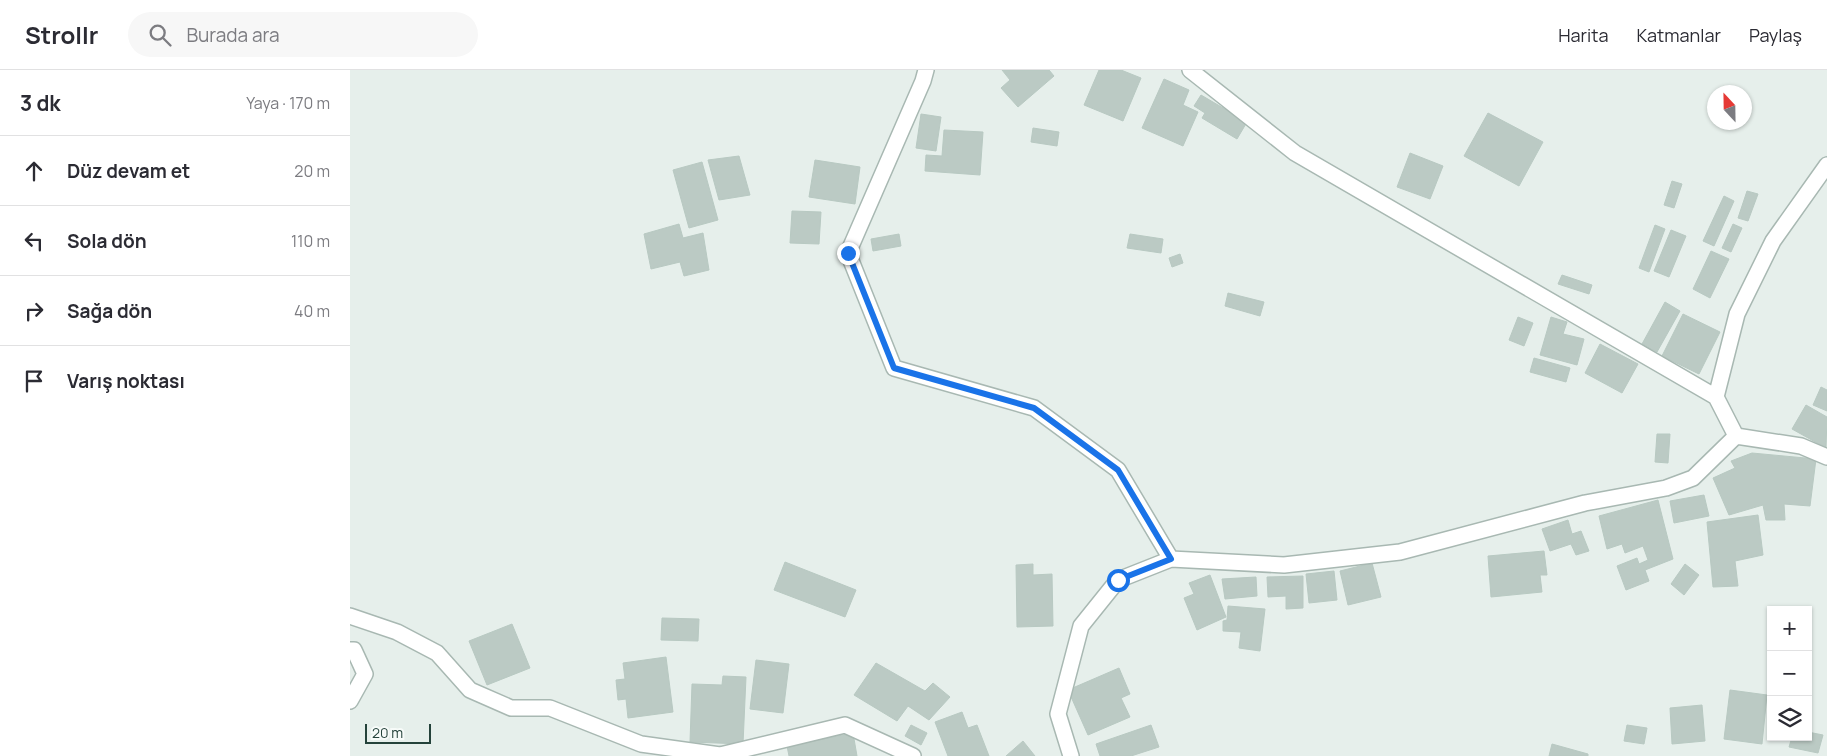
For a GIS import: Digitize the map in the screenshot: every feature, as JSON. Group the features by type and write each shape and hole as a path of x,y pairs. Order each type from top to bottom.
{"street":[{"path":"926,70 923,81 848,253 894,368 1034,408 1118,470 1171,559"},
{"path":"1190,70 1295,153 1716,397 1736,436"},
{"path":"1716,397 1737,314 1773,241 1827,165"},
{"path":"1071,756 1058,714 1081,626 1118,580 1171,559 1284,565 1400,552 1585,503 1666,488 1693,478 1736,436"},
{"path":"1736,436 1801,446 1827,457"},
{"path":"350,616 397,632 436,653 470,690 511,708 550,708 640,744 720,755 845,725 913,756"},
{"path":"350,650 354,650 365,674 350,701"}],"building":[{"path":"1002,70 1049,70 1054,76 1018,107 1001,88 1010,80"},
{"path":"1099,70 1121,70 1141,78 1123,121 1084,105"},
{"path":"1164,79 1189,90 1183,105 1198,112 1183,146 1142,128"},
{"path":"1201,95 1247,122 1237,139 1202,118 1205,113 1194,106"},
{"path":"1488,113 1543,142 1519,186 1464,156"},
{"path":"921,114 941,117 936,151 916,148"},
{"path":"1033,128 1059,132 1057,146 1031,142"},
{"path":"944,130 983,132 980,175 925,171 926,155 942,156"},
{"path":"1410,153 1443,166 1430,199 1397,187"},
{"path":"739,156 750,195 719,200 708,160"},
{"path":"815,160 860,167 855,204 809,197"},
{"path":"702,162 718,220 689,228 673,170"},
{"path":"1672,181 1682,184 1674,208 1664,205"},
{"path":"1747,191 1758,194 1748,221 1738,218"},
{"path":"1724,196 1734,201 1714,246 1703,241"},
{"path":"792,211 821,212 819,244 790,243"},
{"path":"679,224 683,238 703,233 709,270 684,276 680,262 651,269 644,234"},
{"path":"1733,224 1742,228 1731,252 1722,248"},
{"path":"1655,225 1665,229 1649,272 1639,268"},
{"path":"1671,230 1686,236 1669,277 1654,271"},
{"path":"899,234 901,246 873,251 871,239"},
{"path":"1130,234 1163,239 1161,253 1127,248"},
{"path":"1711,251 1729,259 1710,298 1693,289"},
{"path":"1180,254 1183,263 1172,267 1169,258"},
{"path":"1562,275 1592,285 1589,294 1558,284"},
{"path":"1228,293 1264,302 1260,316 1225,306"},
{"path":"1665,302 1680,311 1657,352 1642,344"},
{"path":"1683,314 1720,332 1699,374 1662,356"},
{"path":"1518,317 1533,323 1524,346 1509,340"},
{"path":"1551,317 1567,322 1563,334 1584,339 1577,365 1540,355"},
{"path":"1600,344 1638,364 1622,393 1585,373"},
{"path":"1534,358 1570,368 1566,382 1530,372"},
{"path":"1821,387 1827,390 1827,411 1813,405"},
{"path":"1806,405 1827,417 1826,448 1792,429"},
{"path":"1657,434 1670,434 1668,463 1655,462"},
{"path":"1752,453 1816,459 1810,506 1784,504 1785,520 1766,520 1763,505 1729,515 1713,478 1735,468 1731,461"},
{"path":"1704,495 1709,516 1674,523 1670,501"},
{"path":"1658,500 1673,559 1645,570 1649,581 1626,590 1617,566 1637,558 1639,564 1648,560 1643,546 1625,553 1622,544 1607,549 1599,516"},
{"path":"1758,515 1763,555 1735,561 1738,586 1713,587 1707,522"},
{"path":"1568,520 1572,534 1581,531 1589,551 1576,555 1571,544 1550,551 1542,529"},
{"path":"1544,551 1547,575 1540,575 1542,592 1491,597 1488,556"},
{"path":"785,562 856,590 845,617 774,590"},
{"path":"1372,563 1381,597 1348,605 1340,571"},
{"path":"1033,564 1033,575 1052,574 1053,626 1017,627 1016,565"},
{"path":"1685,564 1699,575 1684,595 1671,584"},
{"path":"1334,571 1337,600 1309,603 1306,574"},
{"path":"1210,575 1226,617 1197,630 1184,598 1194,594 1189,583"},
{"path":"1303,576 1303,608 1286,609 1286,596 1268,597 1267,577"},
{"path":"1256,577 1257,596 1225,599 1222,579"},
{"path":"1228,606 1265,609 1260,651 1239,648 1241,632 1223,631 1223,621 1227,620"},
{"path":"662,618 699,619 698,641 661,640"},
{"path":"512,624 530,668 487,685 469,641"},
{"path":"666,657 673,712 628,718 626,699 618,700 616,680 625,679 623,663"},
{"path":"756,660 789,664 783,713 750,709"},
{"path":"876,663 925,691 933,683 950,697 929,720 908,706 897,721 854,695"},
{"path":"1119,668 1130,694 1121,698 1130,717 1088,735 1068,690"},
{"path":"723,676 746,677 743,744 690,742 692,684 722,685"},
{"path":"1730,690 1767,695 1762,744 1724,739"},
{"path":"1702,705 1705,741 1672,744 1670,708"},
{"path":"962,712 968,728 977,725 989,756 948,756 935,722"},
{"path":"911,725 927,733 921,745 905,736"},
{"path":"1151,725 1159,747 1131,756 1100,756 1096,744"},
{"path":"1627,725 1647,728 1644,744 1624,741"},
{"path":"853,733 857,756 789,756 787,746"},
{"path":"1812,733 1823,735 1818,753 1789,747 1791,741 1812,741"},
{"path":"1023,741 1035,756 1006,756"},
{"path":"1552,744 1588,754 1588,756 1549,756"}],"route":[{"path":"848,253 894,368 1034,408 1118,470 1171,559 1118,580"}]}
